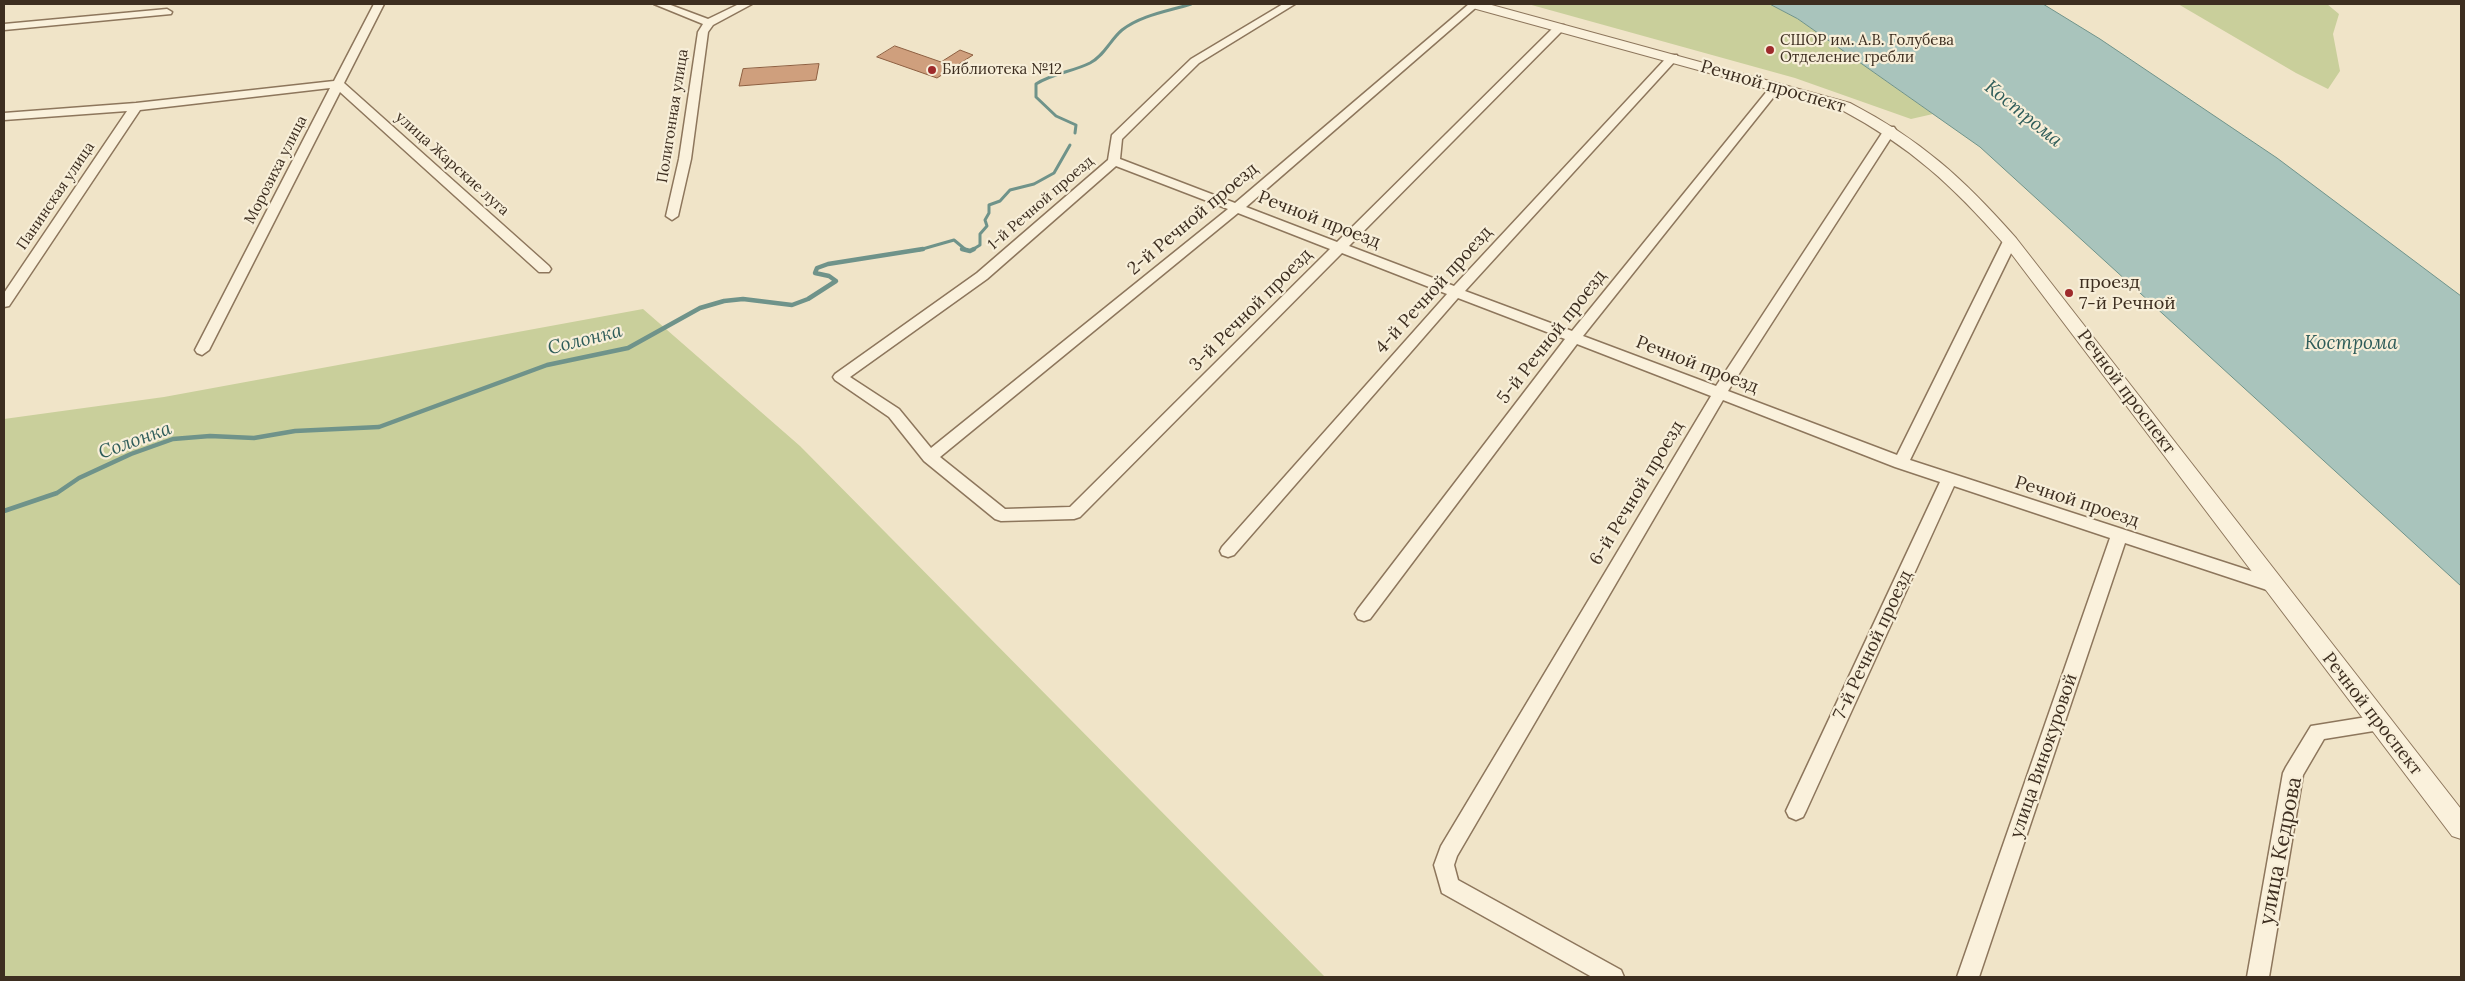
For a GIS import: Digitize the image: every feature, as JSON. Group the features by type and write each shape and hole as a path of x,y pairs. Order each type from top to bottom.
{"street":[{"name":"Морозиха улица","path":"202,350 379,4"},
{"path":"660,4 709,23 747,4"},
{"name":"1-й Речной проезд","path":"930,457 894,413 840,377 982,276 1114,161 1116,138 1195,61 1290,4"},
{"name":"Речной проспект","path":"1475,4 1845,106 1890,130 1938,166 1974,200 2010,241 2273,586 2461,828"},
{"name":"2-й Речной проезд","path":"930,457 1237,208 1475,4"},
{"path":"4,27 167,12"},
{"name":"Полигонная улица","path":"672,216 685,159 703,32 709,23"},
{"name":"3-й Речной проезд","path":"930,457 1001,515 1074,514 1560,27"},
{"name":"4-й Речной проезд","path":"1228,551 1456,292 1673,58"},
{"path":"4,116 136,106 338,84"},
{"name":"улица Жарские луга","path":"338,84 544,269"},
{"name":"5-й Речной проезд","path":"1364,614 1574,338 1776,87"},
{"name":"Панинская улица","path":"4,303 136,106"},
{"name":"6-й Речной проезд","path":"1613,977 1449,886 1444,865 1448,853 1719,394 1890,130"},
{"name":"Речной проезд","path":"1114,161 1901,463 2273,586"},
{"path":"1901,463 2010,241"},
{"name":"7-й Речной проезд","path":"1796,811 1949,480"},
{"name":"улица Винокуровой","path":"1968,977 2119,535"},
{"name":"улица Кедрова","path":"2258,977 2293,774 2318,732 2379,723"}],"green space":[{"name":"СШОР им. А.В. Голубева Отделение гребли","path":"1528,4 1770,4 1798,19 1933,114 1911,119 1795,78"},
{"path":"2178,4 2327,4 2339,14 2333,34 2340,71 2328,89 2296,73"},
{"path":"643,309 800,446 1325,977 4,977 4,419 164,397"}],"water":[{"name":"Кострома","path":"1770,4 2043,4 2100,39 2277,158 2461,296 2461,586 1980,147 1798,19"}],"building":[{"name":"Библиотека №12","path":"895,46 941,62 960,50 973,55 937,78 877,57"},
{"path":"819,64 816,80 739,86 743,69"}],"waterway":[{"name":"Солонка","path":"1075,133 1076,125 1056,116 1036,97 1036,84 1049,77 1076,69 1095,60 1114,38 1130,25 1155,14 1191,4"},
{"name":"Солонка","path":"972,250 980,245 980,234 987,226 985,220 989,213 989,205 1000,201 1010,190 1034,184 1054,173 1070,145"},
{"name":"Солонка","path":"922,249 954,240 966,250"},
{"name":"Солонка","path":"4,511 57,493 79,478 131,454 173,439 210,436 254,438 295,431 379,427 547,365 628,348 700,308 724,301 743,299 792,305 808,299 836,281 829,276 815,273 817,268 828,264 922,249"},
{"name":"Солонка","path":"962,249 966,250"},
{"name":"Солонка","path":"966,250 972,250"}],"place":[{"name":"СШОР им. А.В. Голубева Отделение гребли","path":"1770,50"},
{"name":"Библиотека №12","path":"932,70"},
{"name":"проезд 7-й Речной","path":"2069,293"}]}
